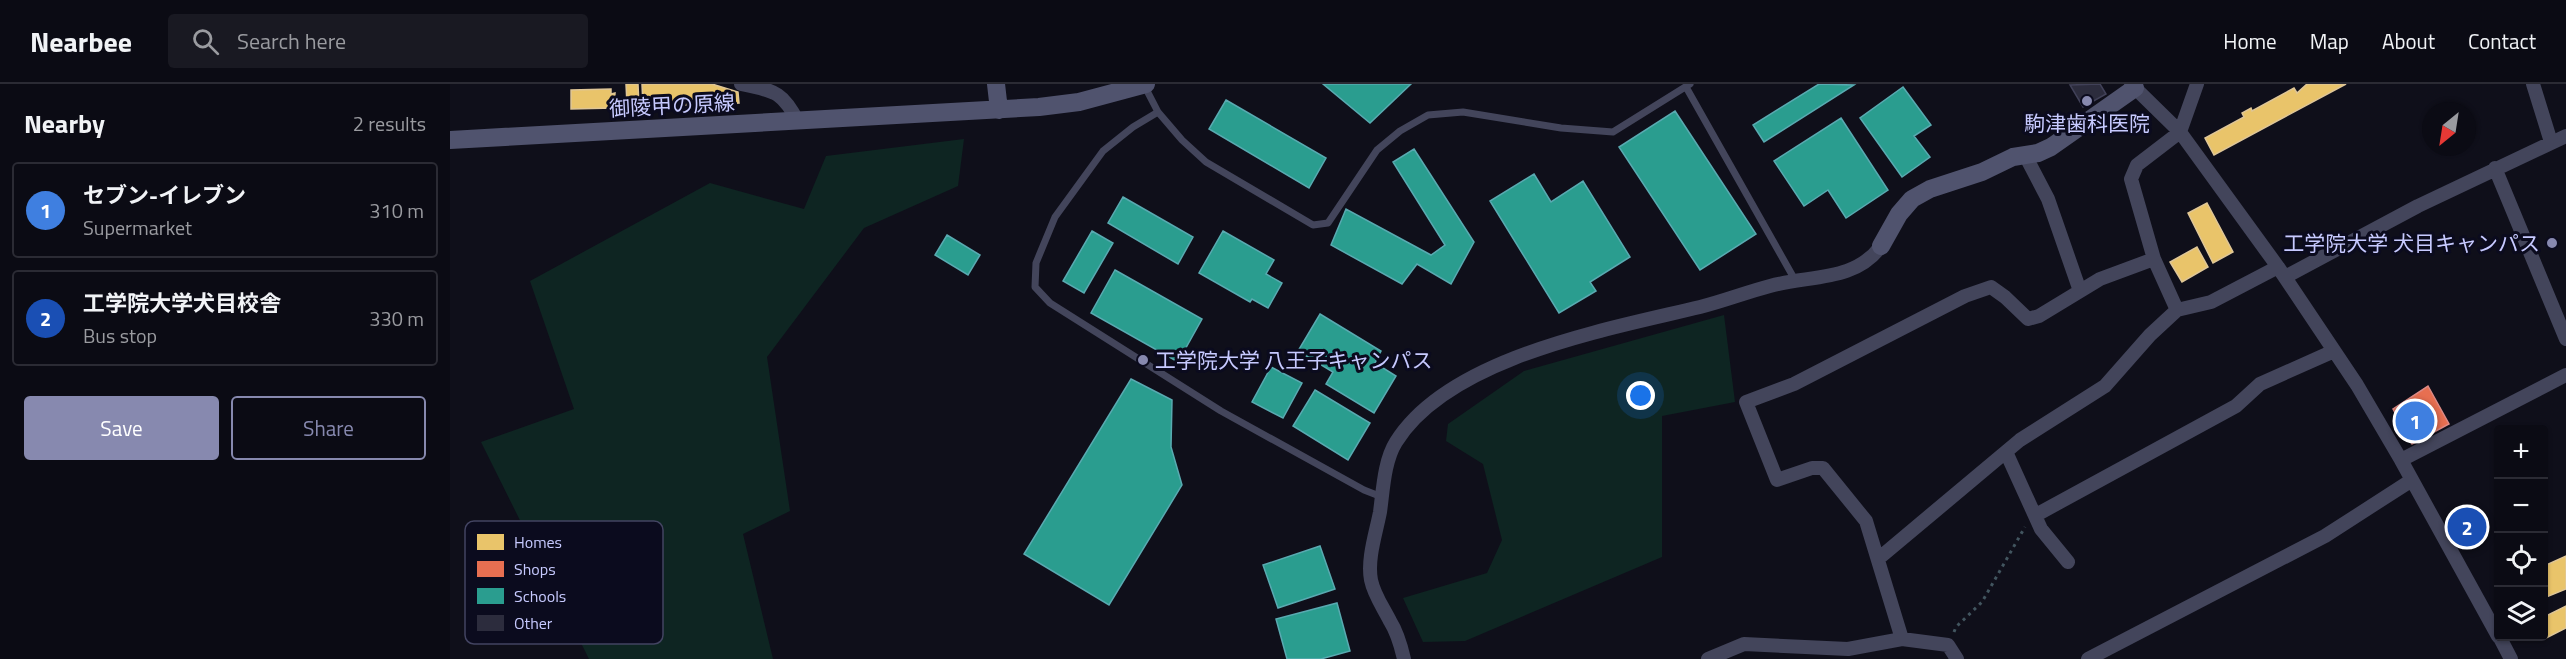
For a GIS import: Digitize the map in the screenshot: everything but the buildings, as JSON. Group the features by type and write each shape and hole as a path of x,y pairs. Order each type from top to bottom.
{"street":[{"path":"741,84 776,92 790,106 798,122"},
{"path":"996,84 999,110"},
{"name":"御陵甲の原線","path":"450,140 999,110 1078,102 1145,84"},
{"path":"2177,310 2154,259 2132,179 2137,165 2180,132 2197,84"},
{"path":"2533,84 2551,142"},
{"path":"1404,659 1391,622 1376,597 1370,578 1382,497 1395,444 1413,419 1439,398 1465,382 1515,358 1584,334 1703,306 1771,285 1833,276 1855,268 1873,257 1899,214 1912,199 1930,189 1983,172 2013,157 2051,147 2133,86 2180,132 2281,272 2334,351 2402,460 2494,627"},
{"path":"1878,559 2020,440 2105,386 2150,335 2177,310 2211,302 2281,272 2566,136"},
{"path":"2025,155 2048,199 2080,291"},
{"path":"2495,168 2566,339"},
{"path":"1902,639 1866,521 1823,468 1812,468 1777,480 1746,402 1794,384 1965,296 1991,287 2028,319 2039,316 2100,279 2154,259"},
{"path":"2036,515 2236,406 2260,384 2334,351"},
{"path":"2402,460 2566,375"},
{"path":"2006,452 2041,529 2068,562"},
{"path":"2088,659 2325,536 2412,480"},
{"path":"1708,659 1744,644 1848,649 1902,639 1948,645 1957,659"},
{"path":"2502,641 2511,659"}],"lane":[{"path":"1145,84 1158,112 1182,140 1206,162 1313,225 1328,223 1377,150 1400,132 1428,115 1463,112 1569,129 1613,132 1688,85 1795,280"},
{"path":"1158,112 1133,127 1103,151 1055,217 1036,263 1035,287 1050,303 1221,411 1364,490 1382,497"}],"path":[{"path":"1948,645 1956,627 1982,602 2026,524 2036,515"}],"green space":[{"path":"964,139 958,186 864,228 767,357 790,511 743,534 773,659 589,659 582,644 663,644 663,521 520,521 481,442 574,409 530,281 710,183 804,209 826,156"},
{"path":"1724,315 1735,402 1662,416 1662,557 1465,641 1423,642 1403,598 1487,573 1502,540 1483,464 1446,441 1448,424 1524,371"}],"place":[{"name":"駒津歯科医院","path":"2087,101"},
{"name":"工学院大学 犬目キャンパス","path":"2552,243"},
{"name":"工学院大学 八王子キャンパス","path":"1143,360"},
{"name":"セブン-イレブン","path":"2415,421"},
{"name":"工学院大学犬目校舎","path":"2467,527"}]}
